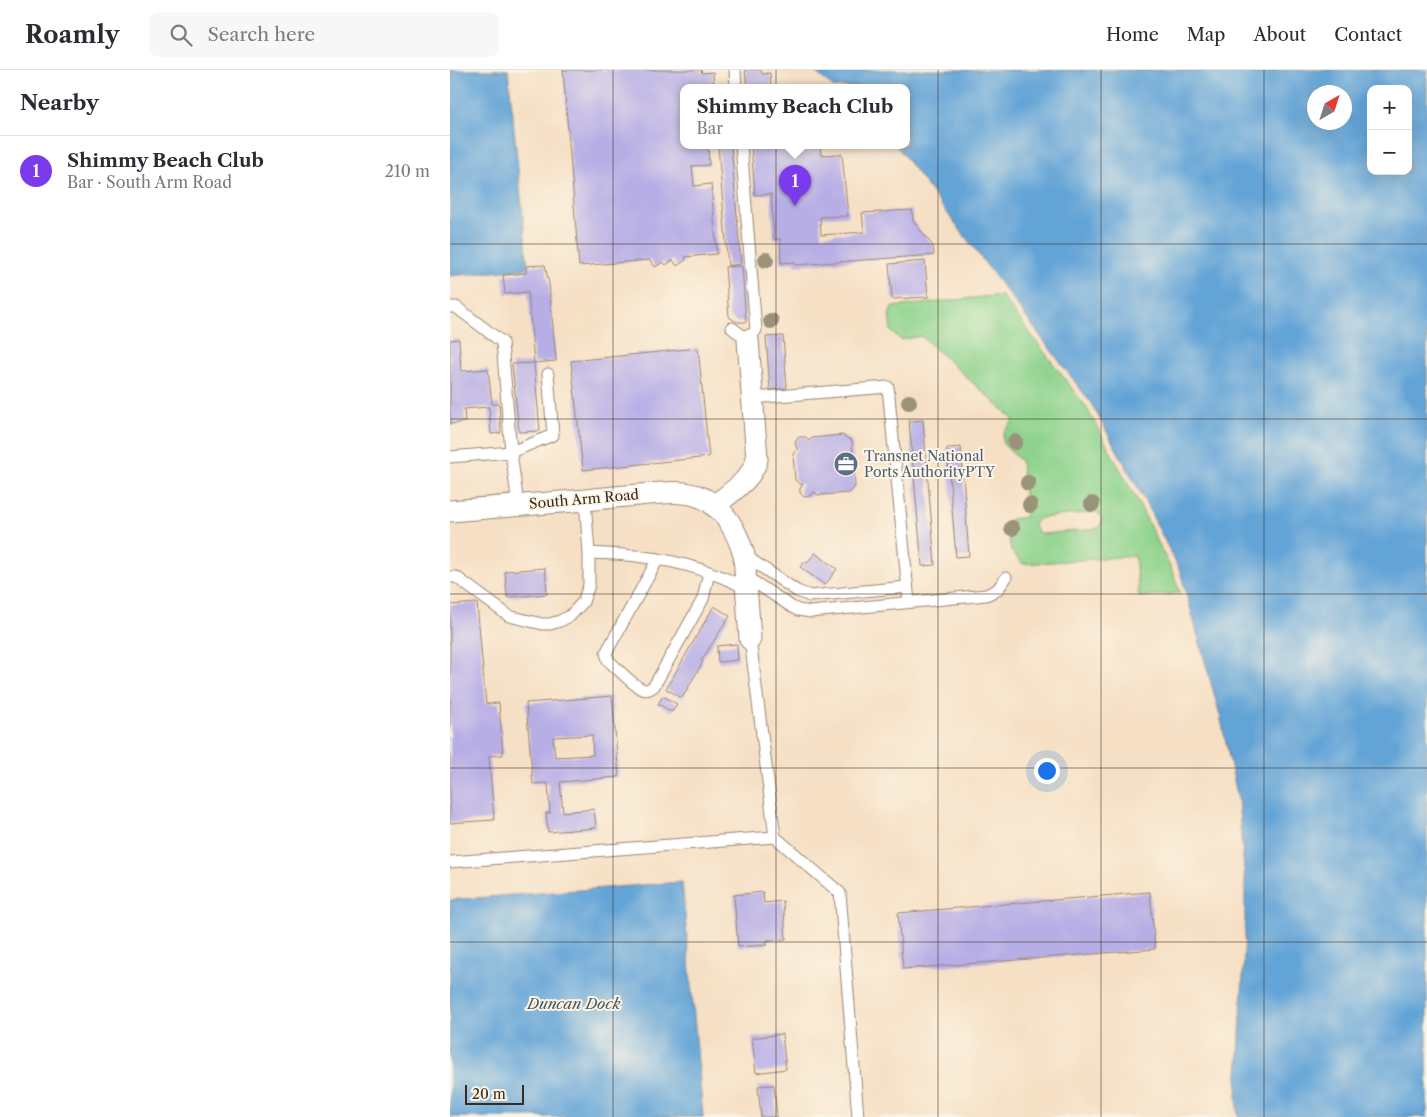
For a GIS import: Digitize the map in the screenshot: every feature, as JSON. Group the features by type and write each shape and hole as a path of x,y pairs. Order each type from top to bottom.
{"street":[{"path":"714,506 748,477 755,466 757,452 752,398 740,334"},
{"name":"South Arm Road","path":"450,511 669,492 693,494 705,499 723,514 737,533 745,573 750,639"}],"lane":[{"path":"735,70 736,84"},
{"path":"740,334 756,330 741,149"},
{"path":"450,307 456,306 502,342 511,452 518,505"},
{"path":"450,457 511,452 554,435 548,374"},
{"path":"752,398 888,387 909,602"},
{"path":"450,578 456,577 509,616 542,624 550,624 570,616 583,602 589,585 589,552 585,500"},
{"path":"589,552 643,556 709,572 745,573 810,596 907,587"},
{"path":"658,559 606,653 611,663 644,690 649,690 654,686 703,599 709,572"},
{"path":"745,573 792,607 805,611 986,595 997,590 1006,578"},
{"path":"750,639 775,837 840,893 858,1117"},
{"path":"450,862 775,837"}],"green space":[{"path":"1001,295 1086,407 1137,500 1173,573 1180,593 1139,597 1135,556 1023,564 1011,551 1007,525 1011,519 1026,517 1021,461 1003,444 1003,433 1014,420 921,336 901,340 891,331 889,315 892,307","holes":["1095,512 1100,515 1101,523 1096,529 1044,534 1038,532 1034,526 1040,518"]}],"water":[{"path":"450,70 508,70 528,266 525,266 525,269 450,276"},
{"path":"813,70 1427,70 1427,1117 1238,1117 1237,1097 1245,933 1245,881 1238,799 1220,715 1180,571 1143,497 1091,403 899,149 910,149 910,84 829,84"},
{"name":"Duncan Dock","path":"682,882 703,1117 450,1117 450,900"}],"building":[{"path":"563,70 701,70 702,73 713,72 714,84 680,84 680,149 708,149 709,165 692,166 694,186 711,184 717,254 685,257 686,260 677,266 673,260 666,265 663,262 655,267 650,260 579,266"},
{"path":"745,70 761,70 762,74 770,73 771,84 747,84"},
{"path":"718,149 731,149 741,264 728,266"},
{"path":"751,149 820,149 821,155 842,154 848,216 820,217 821,235 864,232 862,213 912,210 913,221 933,246 934,255 795,265 795,262 781,263 780,239 774,239 771,194 755,195"},
{"path":"925,261 928,297 892,299 889,264"},
{"path":"545,265 549,284 556,361 534,363 528,292 505,294 503,275 526,273 526,266"},
{"path":"742,266 746,322 737,322 729,317 725,267"},
{"path":"783,336 787,388 770,390 766,337"},
{"path":"459,339 461,371 488,369 492,404 499,404 501,433 491,434 489,407 464,409 465,422 450,424 450,340"},
{"path":"698,348 709,457 583,470 571,361"},
{"path":"534,363 540,431 519,432 512,364"},
{"path":"923,420 935,565 922,566 909,421"},
{"path":"842,435 852,441 855,487 849,493 818,495 814,492 810,496 804,497 800,493 800,488 803,484 795,480 793,454 799,449 796,447 795,442 799,437 806,437 809,441 812,438"},
{"path":"961,447 969,556 956,557 947,448"},
{"path":"815,553 837,569 825,585 800,567 805,561 807,563"},
{"path":"545,568 547,594 507,597 505,571"},
{"path":"477,603 486,704 499,703 503,755 489,756 494,820 450,823 450,605"},
{"path":"714,606 730,616 701,661 703,662 682,698 666,689"},
{"path":"737,644 738,660 718,662 717,646"},
{"path":"612,696 619,777 560,782 563,812 594,809 596,828 548,832 546,813 550,813 548,783 533,784 526,703","holes":["592,735 593,755 555,757 553,737"]},
{"path":"663,696 677,704 672,712 658,704"},
{"path":"763,892 764,903 783,901 786,939 767,940 767,945 738,947 734,895"},
{"path":"1150,892 1155,949 903,969 898,913"},
{"path":"782,1034 786,1069 756,1073 752,1038"},
{"path":"774,1085 777,1117 761,1117 758,1086"}],"place":[{"name":"Shimmy Beach Club","path":"795,206"},
{"name":"Transnet National Ports AuthorityPTY","path":"846,464"}]}
